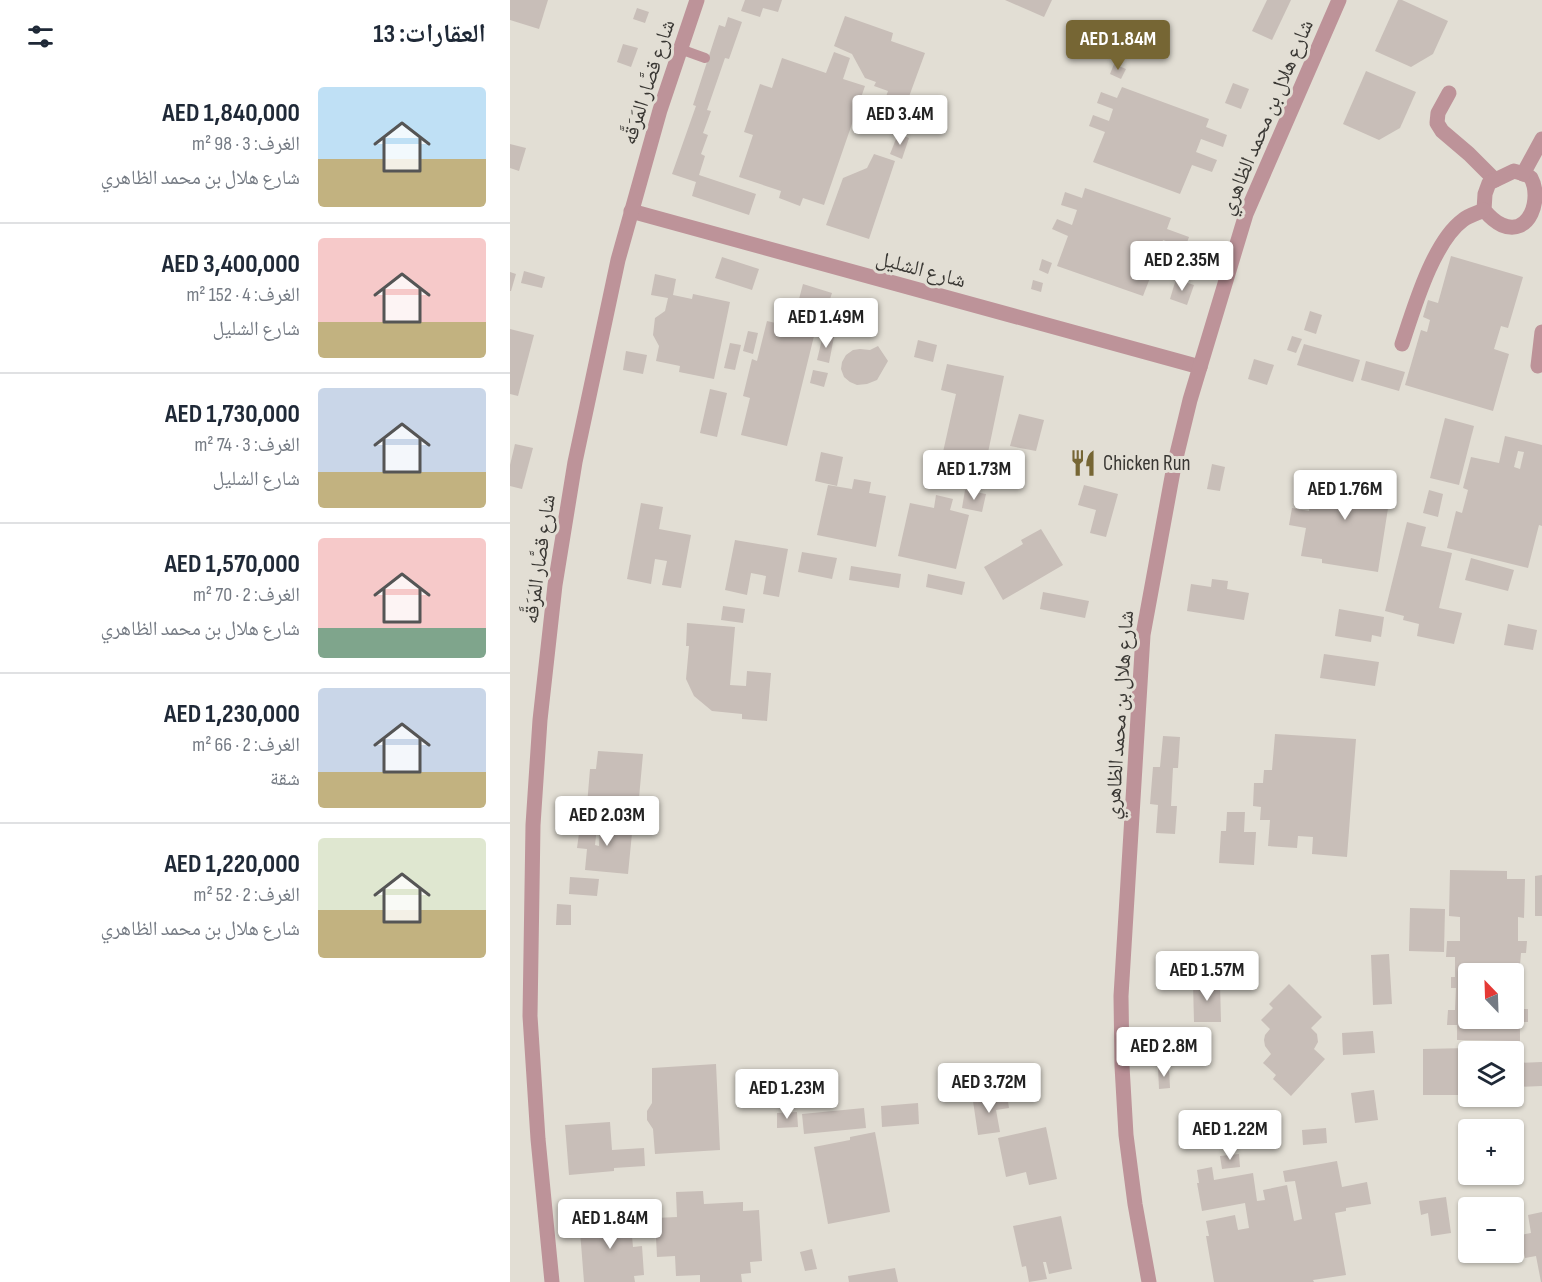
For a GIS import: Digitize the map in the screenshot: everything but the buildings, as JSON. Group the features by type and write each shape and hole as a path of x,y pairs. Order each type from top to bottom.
{"street":[{"name":"شارع قصَّار المَرَقَّه","path":"552,1282 538,1139 530,1016 533,825 540,720 555,585 574,462 615,272 660,110 697,0"},
{"name":"شارع هلال بن محمد الظاهري","path":"1149,1282 1126,1135 1121,996 1143,635 1174,466 1190,400 1246,214 1339,0"},
{"path":"1449,93 1438,112 1437,123 1495,180"},
{"path":"1523,174 1542,139"},
{"path":"1514,171 1523,174 1531,177 1541,188 1540,207 1532,221 1516,228 1503,226 1484,210 1485,194 1489,183 1514,171"},
{"path":"1402,344 1423,284 1446,237 1464,219 1484,210"},
{"name":"شارع الشليل","path":"631,211 1200,367"},
{"path":"1538,366 1542,332"}],"lane":[{"path":"680,50 705,58"}],"place":[{"name":"Chicken Run","path":"1083,463"}]}
